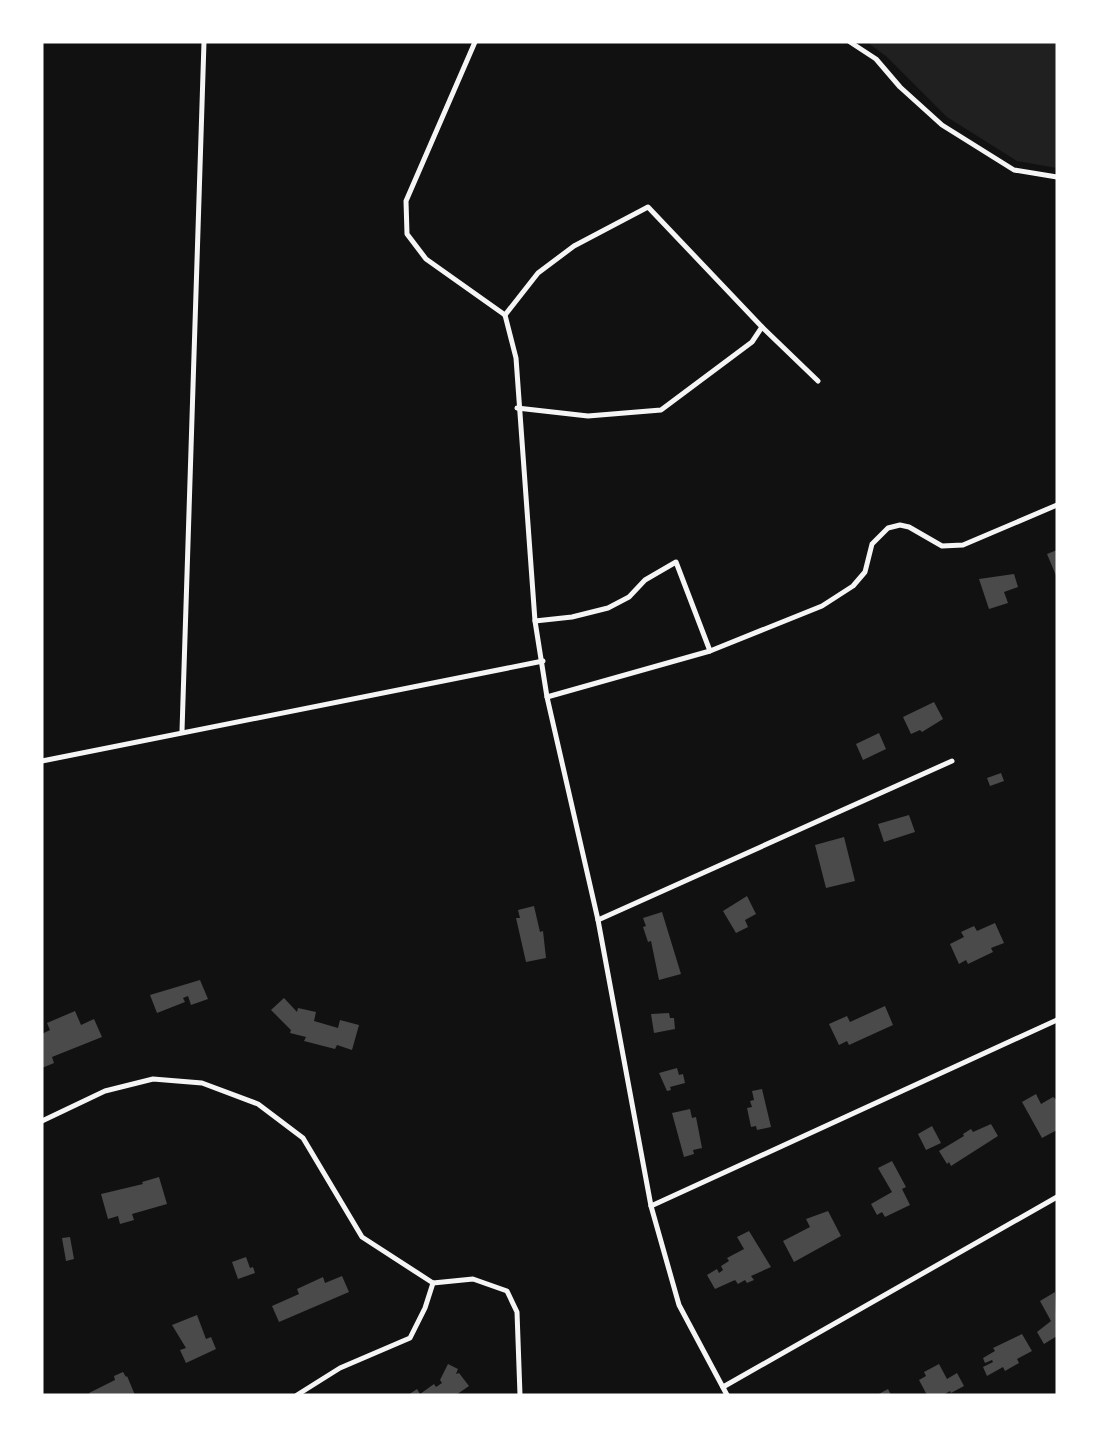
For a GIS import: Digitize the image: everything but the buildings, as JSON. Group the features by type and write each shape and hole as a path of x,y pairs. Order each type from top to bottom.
{"street":[{"path":"182,731 204,42"},
{"path":"476,42 406,201 406,234 426,260 505,315 516,358 517,408 535,621 547,697 598,920 651,1206 679,1305 727,1395"},
{"path":"850,42 876,59 900,87 942,125 1014,170 1057,177"},
{"path":"505,315 538,273 574,246 648,207 762,327 819,381"},
{"path":"517,408 588,416 661,410 752,342 762,327"},
{"path":"547,697 710,651 822,606 853,586 865,572 872,544 888,528 900,525 909,527 942,546 963,545 1057,505"},
{"path":"535,621 572,617 608,608 629,597 645,580 676,562 710,651"},
{"path":"42,760 543,661"},
{"path":"598,920 952,761"},
{"path":"651,1206 1057,1020"},
{"path":"42,1121 105,1091 153,1079 202,1083 258,1104 303,1138 362,1237 433,1284 472,1279 507,1291 517,1312 520,1395"},
{"path":"723,1387 1057,1197"},
{"path":"297,1395 340,1368 410,1338 425,1308 433,1284"}],"shaded area":[{"path":"867,42 1057,42 1057,168 1017,161 947,117 887,57"}]}
